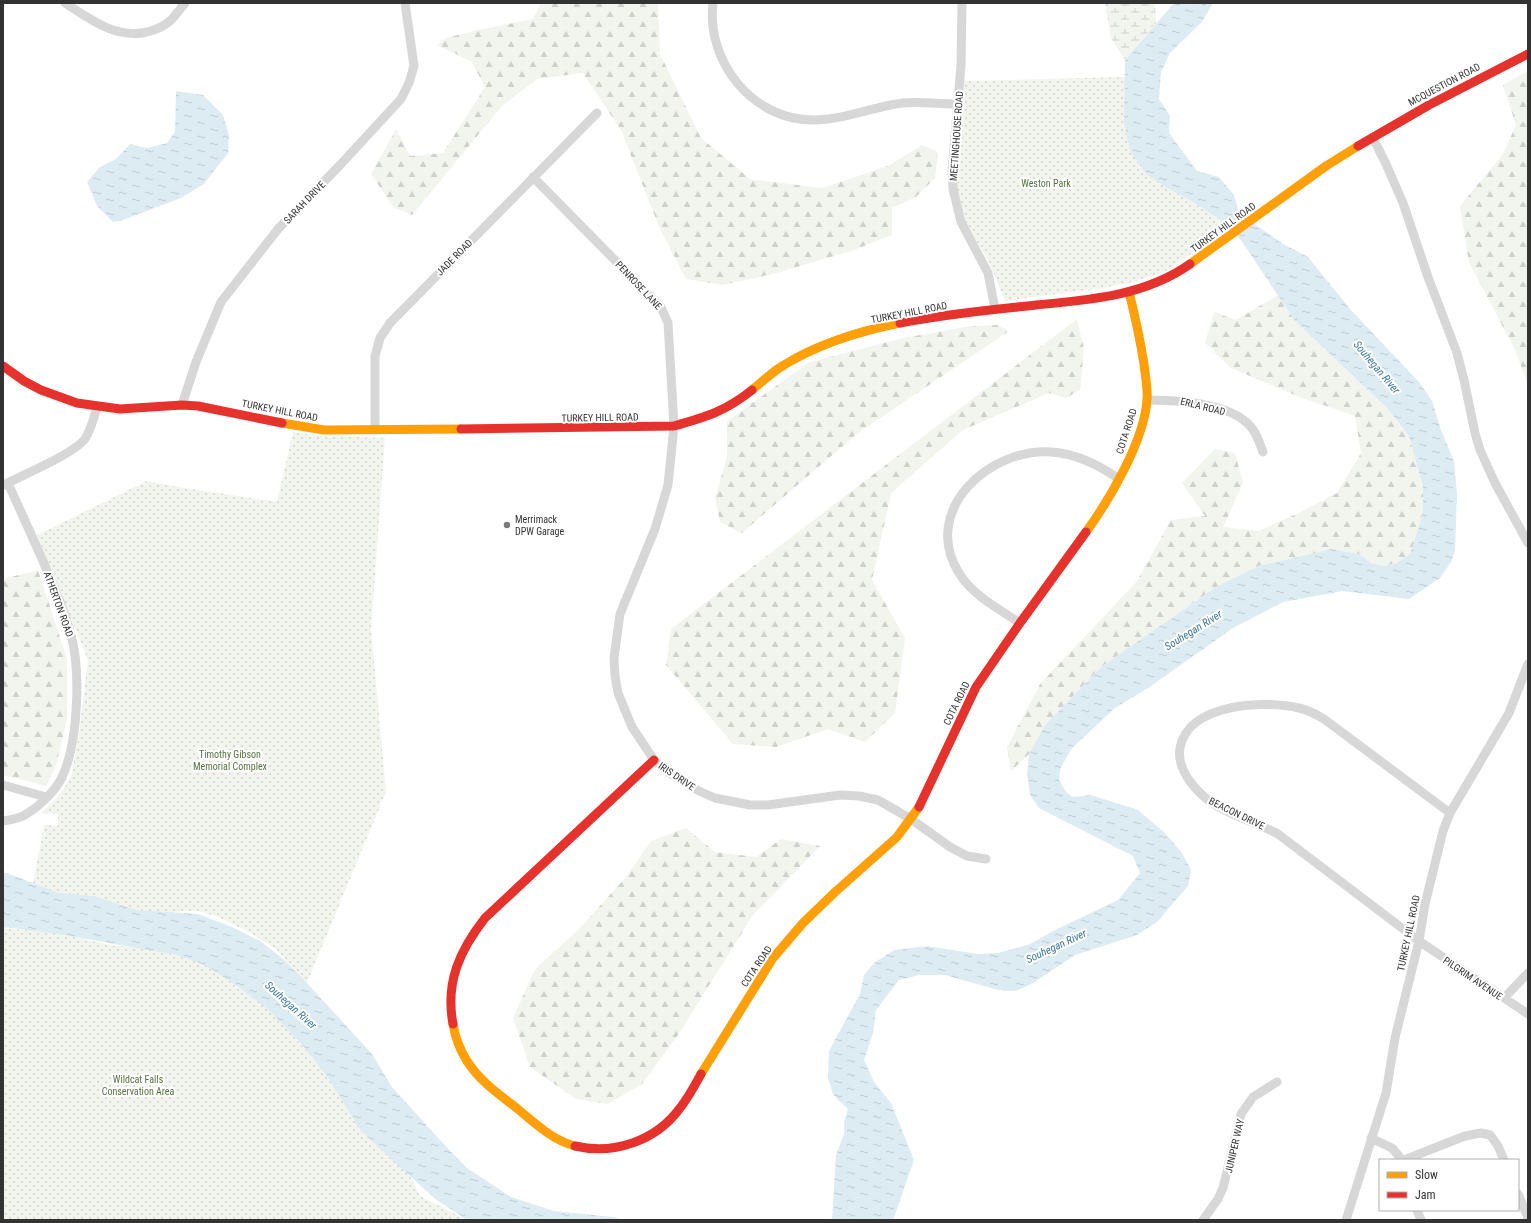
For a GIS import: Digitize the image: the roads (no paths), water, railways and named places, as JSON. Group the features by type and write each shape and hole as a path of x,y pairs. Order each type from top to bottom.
{"street":[{"path":"65,3 102,26 120,33 138,34 156,30 170,21 185,3"},
{"name":"SARAH DRIVE","path":"182,405 196,362 221,302 278,229 401,99 409,83 414,66 405,3"},
{"path":"713,3 712,23 714,36 722,60 728,71 739,86 753,99 775,111 800,119 825,120 903,103 957,104"},
{"name":"MEETINGHOUSE ROAD","path":"962,3 961,65 952,171 954,198 961,222 988,273 996,309"},
{"name":"MCQUESTION ROAD","path":"1373,138 1402,119 1470,82 1528,54"},
{"name":"JADE ROAD","path":"375,430 375,356 380,338 390,323 597,113"},
{"path":"1373,138 1403,203 1428,278 1457,353 1480,450 1528,543"},
{"name":"TURKEY HILL ROAD","path":"3,366 24,381 41,390 77,404 120,409 182,405 216,408 317,429 547,429 674,426 707,417 726,408 747,394 782,366 805,353 837,340 894,324 936,316 1104,298 1129,292 1172,276 1326,166 1373,138"},
{"name":"PENROSE LANE","path":"533,177 661,307 668,323 674,426"},
{"name":"COTA ROAD","path":"654,760 475,930 463,949 451,987 451,1014 457,1040 469,1064 477,1075 544,1131 563,1142 575,1146 599,1149 620,1148 643,1140 654,1134 672,1118 680,1109 773,958 803,923 834,892 897,837 911,820 919,807 976,687 1096,518 1119,479 1137,439 1144,418 1147,400 1144,361 1129,292"},
{"name":"ERLA ROAD","path":"1147,400 1175,400 1192,402 1227,411 1243,420 1252,428 1263,452"},
{"path":"6,485 54,460 78,445 85,438 90,429 97,407"},
{"name":"IRIS DRIVE","path":"674,426 668,485 655,529 620,614 614,658 618,693 624,710 632,727 654,760 669,773 694,788 715,798 732,802 750,805 768,805 840,795 859,796 878,800 911,820 950,847 967,856 986,859"},
{"path":"1020,623 987,601 972,588 960,575 951,559 947,542 948,524 954,507 964,491 976,478 990,467 1006,459 1024,454 1051,452 1078,457 1093,463 1119,479"},
{"name":"ATHERTON ROAD","path":"3,821 22,817 32,811 55,789 64,774 72,743 77,696 75,653 71,635 59,601 6,485"},
{"name":"TURKEY HILL ROAD","path":"1346,1220 1386,1093 1395,1038 1419,941 1425,904 1441,840 1450,813 1509,714 1528,664"},
{"name":"BEACON DRIVE","path":"1419,941 1278,834 1221,808 1205,798 1193,785 1183,770 1180,760 1181,742 1185,734 1197,721 1220,710 1246,706 1273,705 1300,708 1324,719 1450,813"},
{"path":"3,785 46,798"},
{"name":"PILGRIM AVENUE","path":"1419,941 1528,1014"},
{"path":"1504,998 1528,973"},
{"name":"JUNIPER WAY","path":"1204,1220 1218,1200 1223,1188 1241,1114 1253,1097 1277,1082"},
{"path":"1406,1159 1465,1136 1481,1133 1490,1135 1498,1146 1504,1159"},
{"path":"1371,1138 1392,1148 1402,1159"},
{"path":"1519,1196 1528,1218"}],"water":[{"name":"Souhegan River","path":"1174,3 1213,3 1202,22 1170,53 1161,72 1159,99 1170,116 1169,133 1197,171 1219,177 1234,195 1239,213 1283,244 1308,257 1350,309 1419,382 1432,401 1441,430 1454,461 1457,494 1455,551 1451,562 1440,578 1409,599 1342,591 1283,602 1233,628 1148,688 1115,708 1072,748 1060,769 1059,780 1066,792 1073,797 1091,795 1138,810 1165,833 1182,853 1191,870 1188,886 1157,922 1137,935 1075,955 1033,983 1016,991 998,990 945,975 919,975 899,980 876,1010 873,1033 864,1060 874,1082 891,1103 914,1160 893,1220 832,1220 836,1155 844,1134 844,1122 848,1109 833,1094 828,1078 829,1051 860,994 864,975 874,963 894,950 927,946 978,954 998,953 1030,944 1057,929 1118,900 1140,873 1133,856 1039,808 1030,795 1027,774 1029,754 1045,725 1101,667 1216,587 1258,566 1332,549 1359,554 1371,563 1384,566 1397,563 1410,554 1423,514 1423,487 1409,436 1387,408 1295,321 1243,243 1230,227 1198,205 1146,174 1130,151 1124,123 1125,60"},
{"path":"176,91 203,95 223,115 229,135 228,153 204,184 181,198 123,220 113,222 97,206 87,182 100,167 116,159 130,144 147,148 167,143 175,132"},
{"name":"Souhegan River","path":"3,873 7,873 59,893 94,896 136,910 198,914 232,927 260,941 282,958 308,984 372,1054 392,1087 467,1168 511,1197 554,1211 613,1217 624,1220 467,1220 434,1198 361,1131 327,1076 303,1046 270,1011 236,985 205,965 177,955 52,933 3,927"}],"place":[{"name":"Merrimack DPW Garage","path":"507,525"}],"park label":[{"name":"Weston Park","path":"1046,183"},
{"name":"Timothy Gibson Memorial Complex","path":"230,760"},
{"name":"Wildcat Falls Conservation Area","path":"138,1084"}]}
